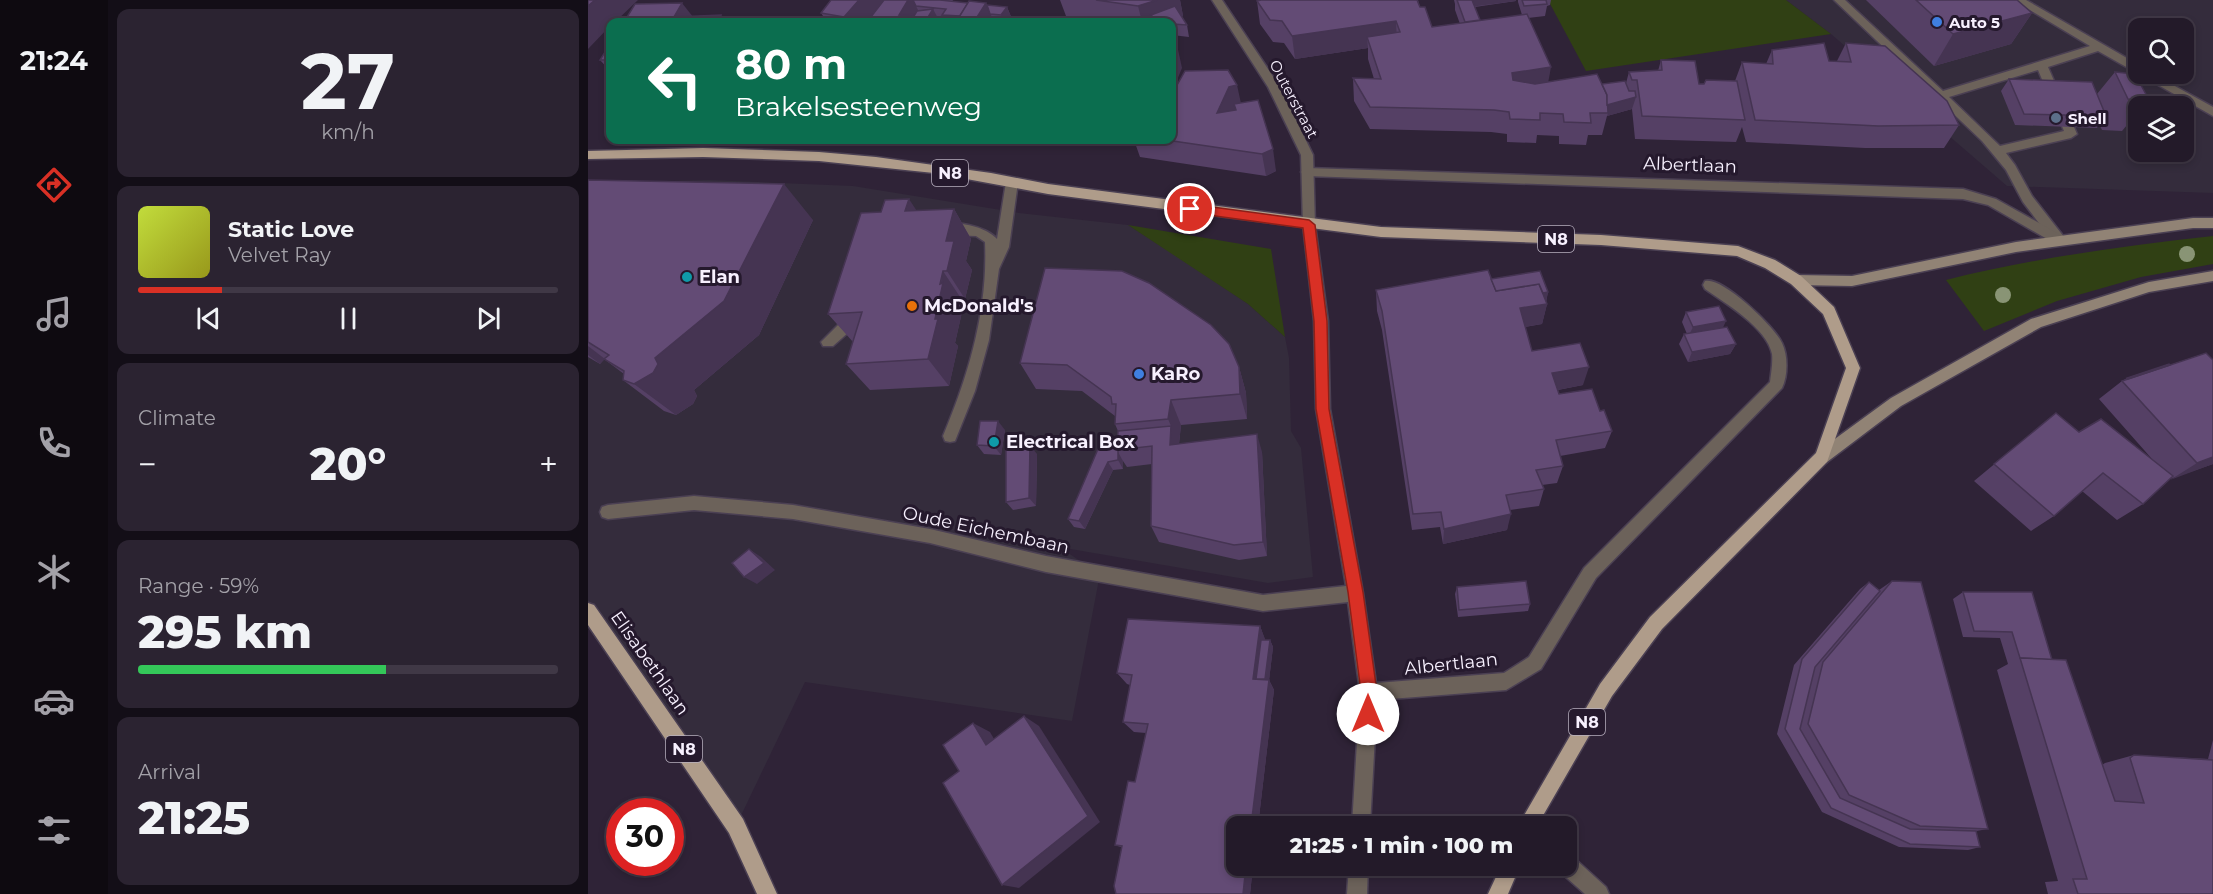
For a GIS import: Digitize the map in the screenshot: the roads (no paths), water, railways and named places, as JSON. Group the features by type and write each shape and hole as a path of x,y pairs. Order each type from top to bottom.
{"main road":[{"name":"N8","path":"588,155 730,152 822,155 1309,225 1381,232 1601,240 1738,252 1770,264 1796,280 1829,311 1853,368 1822,457 1656,623 1606,690 1533,816"},
{"path":"1796,280 1852,281 2016,247 2193,223 2213,223"},
{"path":"1822,457 1896,402 2036,323 2149,287 2213,276"},
{"name":"Elisabethlaan","path":"588,611 736,826 767,894"},
{"path":"1498,894 1506,876"}],"street":[{"name":"Outerstraat","path":"1217,0 1274,87 1306,155 1309,225 1320,321 1323,409 1355,592 1369,692 1362,816"},
{"path":"1839,0 1998,151 2011,168 2027,199 2060,240"},
{"path":"2018,0 2128,64"},
{"path":"1940,96 2099,47"},
{"path":"1998,151 2071,134 2041,63"},
{"path":"2163,84 2213,112"},
{"name":"Albertlaan","path":"1307,172 1963,194 1992,202 2060,240"},
{"path":"950,436 969,392 994,265 1002,247 1012,182"},
{"path":"938,231 979,231 991,240 994,265"},
{"name":"Albertlaan","path":"1369,692 1506,681 1534,663 1590,573 1777,384 1779,353 1770,336 1763,326 1710,285"},
{"path":"828,342 845,327 856,293"},
{"name":"Oude Eichembaan","path":"608,512 694,503 793,512 930,536 1046,564 1263,603 1355,592"},
{"path":"1577,874 1599,894"},
{"path":"1357,894 1358,876"}],"place":[{"name":"Auto 5","path":"1937,22"},
{"name":"Shell","path":"2056,118"},
{"name":"Elan","path":"687,277"},
{"name":"McDonald's","path":"912,306"},
{"name":"KaRo","path":"1139,374"},
{"name":"Electrical Box","path":"994,442"}]}
